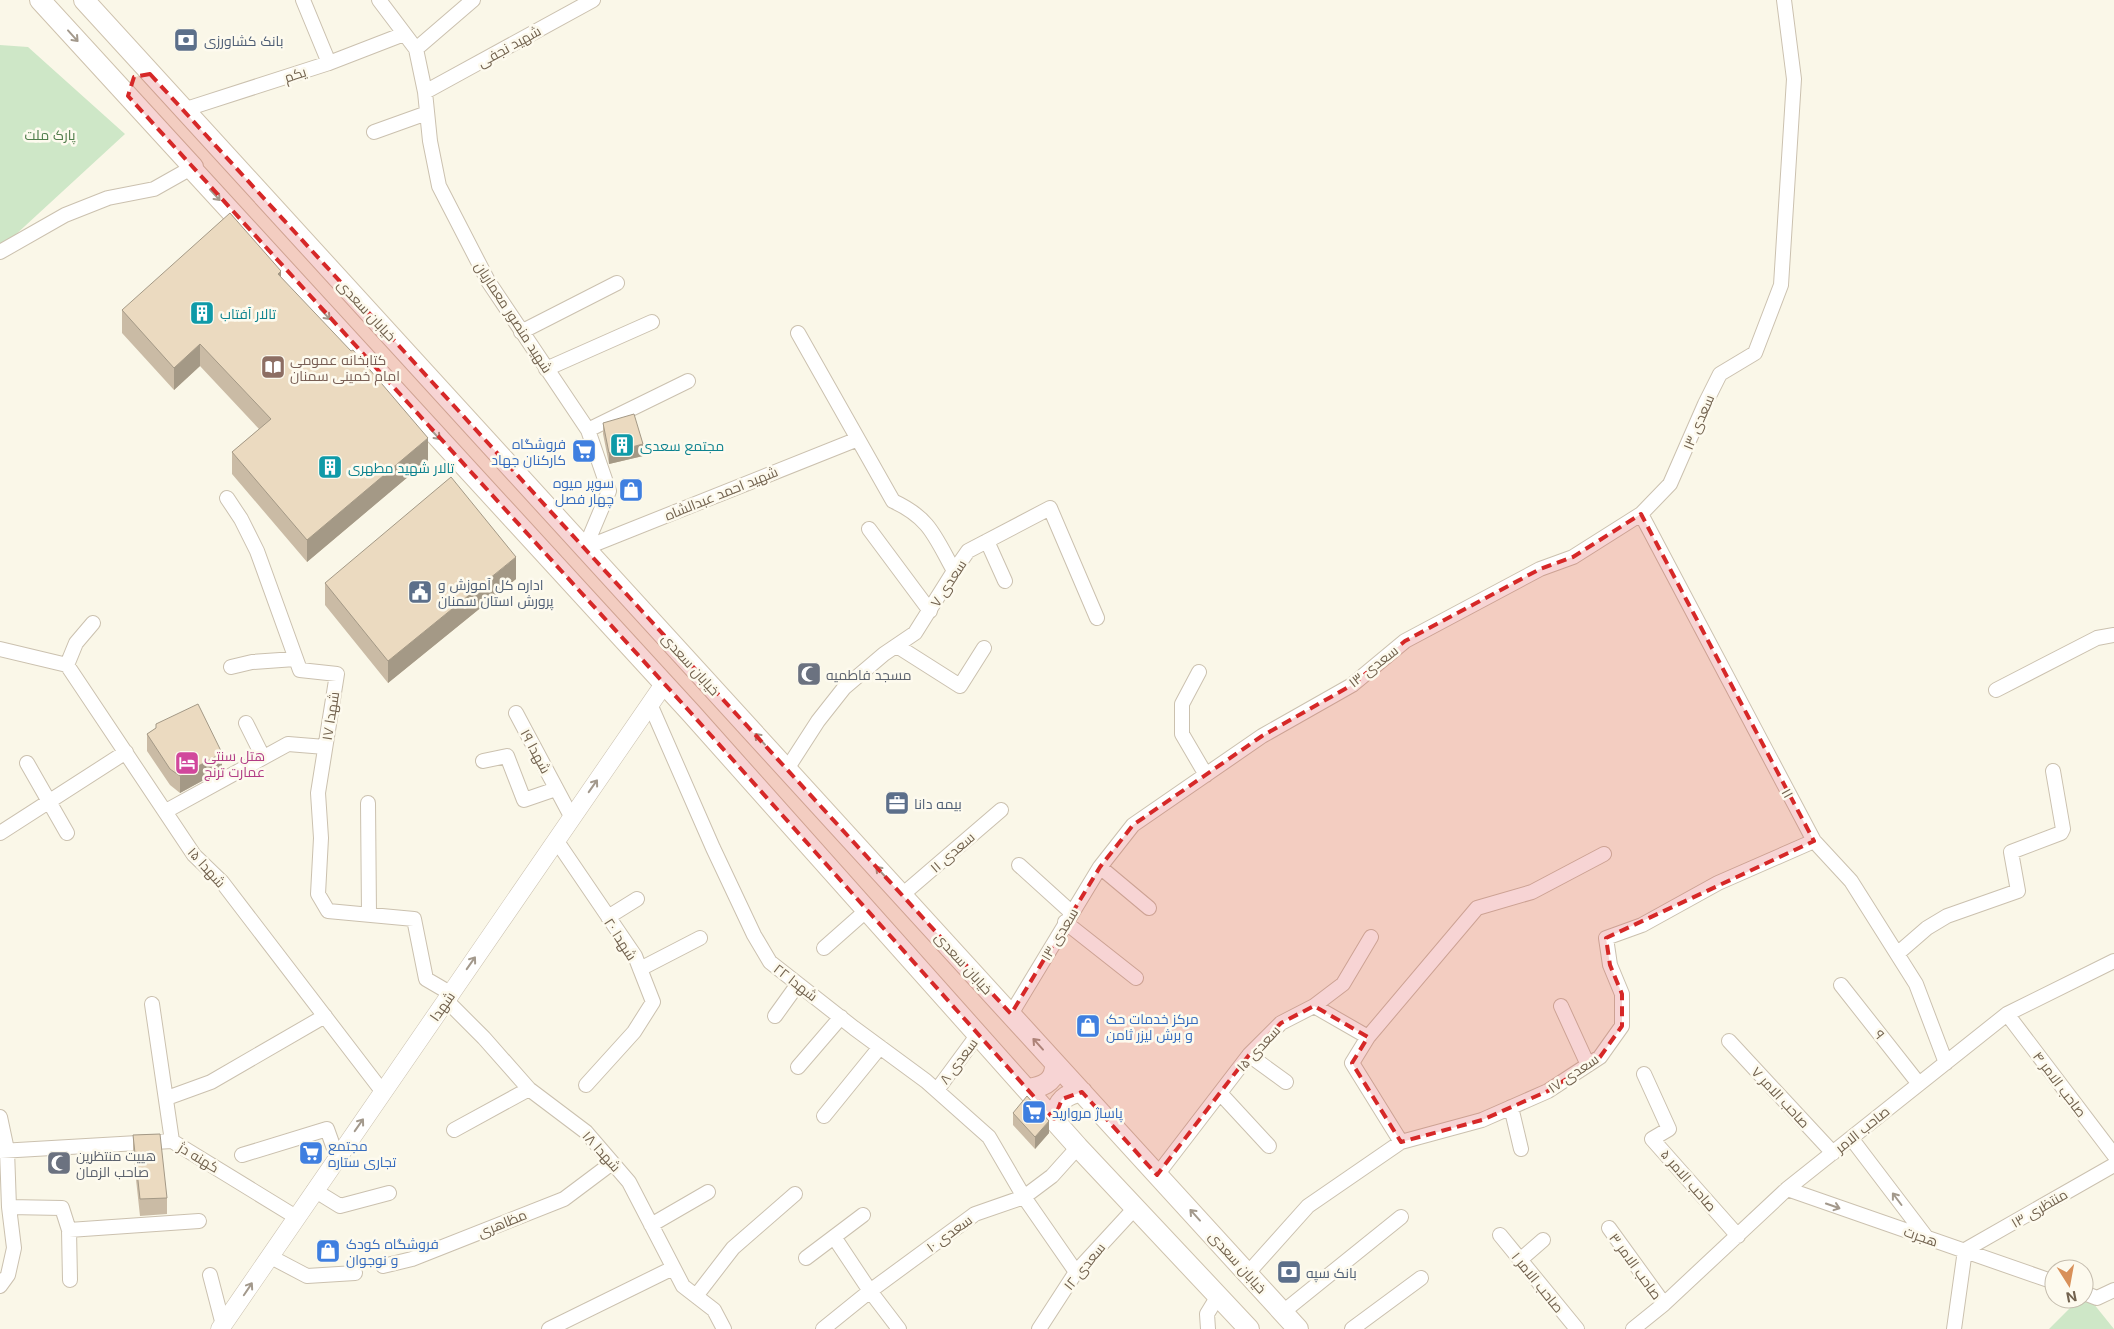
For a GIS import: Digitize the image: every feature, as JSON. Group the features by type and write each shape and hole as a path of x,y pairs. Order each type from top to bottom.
{"main road":[{"path":"40,0 193,167 192,170 664,684 979,1033 1078,1147 1248,1329"},
{"name":"خیابان سعدی","path":"84,0 1298,1329"},
{"path":"128,96 130,81 139,76 150,74"},
{"path":"1027,1088 1044,1086 1049,1082 1056,1070 1055,1063"},
{"path":"1054,1119 1058,1105 1067,1095 1082,1092"}],"street":[{"path":"303,0 329,63"},
{"name":"شهید منصور معماریان","path":"379,0 416,49 425,92 439,186 488,281 588,430 609,491 585,548"},
{"path":"416,49 473,0"},
{"name":"شهید نجفی","path":"425,92 593,0"},
{"name":"سعدی ۱۳","path":"1011,1014 1100,867 1132,826 1262,736 1352,685 1405,641 1540,570 1573,557 1641,514 1670,484 1704,404 1720,374 1755,353 1781,285 1794,79 1784,0"},
{"name":"یکم","path":"183,110 329,63 404,34"},
{"path":"374,132 427,113"},
{"path":"0,252 65,215 108,198 154,189 193,167"},
{"path":"521,332 617,283"},
{"path":"546,369 652,322"},
{"path":"798,333 893,501 908,508 929,526 954,571"},
{"path":"588,430 688,381"},
{"name":"شهید احمد عبدالشاه","path":"585,548 858,438"},
{"path":"226,498 241,519 257,551 294,659 252,662 231,667"},
{"name":"سعدی ۷","path":"787,769 818,721 844,688 915,633 968,551 1050,508 1097,618"},
{"name":"۱۱","path":"1641,514 1814,841 1851,881 1916,984 1946,1063"},
{"path":"869,529 930,611"},
{"path":"987,541 1005,581"},
{"path":"0,649 68,665 76,643 93,623"},
{"path":"1996,690 2097,638 2114,635"},
{"path":"897,646 960,686 984,648"},
{"name":"شهدا ۱۷","path":"294,659 300,670 337,674 318,793 321,838 318,894 328,910 414,919 426,979 448,997"},
{"name":"شهدا ۱۵","path":"68,665 194,855 222,882 382,1091"},
{"path":"1199,672 1182,704 1182,734 1206,775"},
{"name":"شهدا","path":"222,1327 382,1091 664,684"},
{"name":"شهدا ۲۲","path":"650,704 708,838 754,934 770,962 936,1090 989,1137 1024,1197 1076,1272"},
{"name":"شهدا ۱۹","path":"516,713 572,818"},
{"path":"246,723 263,758"},
{"path":"166,811 288,744 325,747"},
{"path":"0,833 126,752"},
{"name":"شهدا ۱۹","path":"483,761 507,756 524,800 556,789"},
{"path":"27,764 67,833"},
{"path":"1897,954 1927,928 1947,916 2018,891 2011,852 2061,833 2054,771"},
{"path":"368,803 369,914"},
{"name":"سعدی ۱۱","path":"902,895 1001,810"},
{"name":"شهدا ۲۰","path":"556,840 635,956 653,1002 634,1032 586,1085"},
{"name":"سعدی ۱۷","path":"1248,1274 1308,1206 1401,1142 1482,1120 1548,1091 1600,1057 1622,1026 1622,994 1610,964 1606,938 1642,925 1718,883 1814,841"},
{"path":"1401,1142 1352,1063 1368,1037 1477,908 1532,892 1604,854"},
{"path":"1018,865 1069,918 1136,978"},
{"path":"1100,867 1149,908"},
{"path":"608,917 637,899"},
{"path":"824,948 867,910"},
{"name":"سعدی ۱۵","path":"1157,1175 1249,1055 1281,1023 1314,1006 1344,984 1371,937"},
{"path":"640,969 700,938"},
{"name":"صاحب الامر","path":"1641,1326 1788,1190 2007,1014 2114,961"},
{"path":"774,1016 798,984"},
{"name":"۹","path":"1841,985 1920,1084"},
{"name":"شهدا ۱۸","path":"448,997 529,1089 586,1132 629,1182 683,1286 714,1310 724,1329"},
{"path":"152,1004 172,1141"},
{"path":"1314,1006 1368,1037"},
{"path":"1561,1006 1588,1065"},
{"name":"صاحب الامر ۴","path":"2007,1014 2114,1155"},
{"path":"167,1098 211,1082 325,1016"},
{"path":"798,1067 841,1018"},
{"name":"سعدی ۸","path":"936,1090 979,1033"},
{"name":"صاحب الامر ۷","path":"1729,1041 1833,1153"},
{"path":"824,1116 880,1047"},
{"path":"1249,1055 1286,1082"},
{"name":"صاحب الامر ۵","path":"1644,1074 1669,1129 1652,1139 1738,1236"},
{"path":"454,1130 529,1089"},
{"path":"1220,1093 1268,1146"},
{"path":"1511,1107 1521,1149"},
{"path":"0,1117 14,1248 8,1275 0,1286"},
{"path":"242,1155 327,1129 337,1157"},
{"path":"1851,1138 1927,1238"},
{"name":"کهنه دژ","path":"4,1151 172,1141 296,1217"},
{"name":"سعدی ۱۰","path":"823,1329 870,1291 975,1214 1024,1197 1052,1176 1078,1147"},
{"name":"مظاهری","path":"383,1266 412,1259 564,1199 612,1163"},
{"name":"منتظری ۱۳","path":"1965,1250 2114,1165"},
{"path":"314,1190 340,1206 389,1193"},
{"name":"هجرت","path":"1788,1190 2044,1278"},
{"path":"650,1225 708,1192"},
{"path":"696,1296 733,1248 795,1194"},
{"path":"9,1207 62,1208 69,1230 70,1280"},
{"name":"سعدی ۱۲","path":"1038,1329 1076,1272 1135,1208"},
{"path":"806,1258 863,1215"},
{"path":"1283,1312 1401,1217"},
{"path":"69,1230 199,1221"},
{"name":"صاحب الامر ۳","path":"1609,1228 1664,1304"},
{"name":"صاحب الامر ۱","path":"1500,1235 1577,1329"},
{"path":"834,1237 870,1291 899,1329"},
{"path":"1520,1260 1542,1240"},
{"path":"1954,1329 1965,1250"},
{"path":"269,1256 307,1276 354,1273"},
{"path":"549,1329 673,1268"},
{"path":"210,1275 222,1327"},
{"path":"1352,1329 1421,1278"},
{"path":"2094,1297 2097,1298 2114,1290"},
{"path":"1208,1329 1207,1314 1218,1296"}],"highlighted area":[{"path":"150,74 1011,1014 1100,867 1133,825 1262,736 1352,685 1405,641 1540,569 1573,557 1641,514 1814,841 1606,938 1610,965 1622,994 1622,1026 1600,1057 1548,1091 1482,1120 1401,1142 1352,1063 1368,1037 1314,1006 1281,1023 1249,1055 1157,1175 1082,1092 1062,1099 1054,1119 691,713 128,96 134,77"}],"green space":[{"name":"پارک ملت","path":"0,45 28,47 125,134 0,249"},
{"path":"2094,1304 2114,1329 2049,1329 2069,1309 2094,1309"}],"building":[{"path":"230,213 281,271 278,274 351,351 353,350 428,438 307,540 232,452 271,419 200,344 174,368 122,310"},
{"path":"634,414 643,444 609,453 603,423"},
{"name":"اداره کل آموزش و پرورش استان سمنان","path":"451,477 516,557 388,661 325,583"},
{"path":"198,704 222,753 180,776 170,769 147,734 156,728 156,724"},
{"path":"1027,1096 1049,1121 1035,1137 1013,1113"},
{"path":"160,1134 167,1198 140,1199 133,1135"}],"place":[{"name":"بانک کشاورزی","path":"186,40"},
{"name":"تالار آفتاب","path":"202,313"},
{"name":"کتابخانه عمومی امام خمینی سمنان","path":"273,367"},
{"name":"مجتمع سعدی","path":"622,445"},
{"name":"فروشگاه کارکنان جهاد","path":"584,451"},
{"name":"تالار شهید مطهری","path":"330,467"},
{"name":"سوپر میوه چهار فصل","path":"631,490"},
{"name":"اداره کل آموزش و پرورش استان سمنان","path":"420,592"},
{"name":"مسجد فاطمیه","path":"809,674"},
{"name":"هتل سنتی عمارت ترنج","path":"187,763"},
{"name":"بیمه دانا","path":"897,803"},
{"name":"مرکز خدمات حک و برش لیزر ثامن","path":"1088,1026"},
{"name":"پاساژ مروارید","path":"1034,1112"},
{"name":"مجتمع تجاری ستاره","path":"311,1153"},
{"name":"هییت منتظرین صاحب الزمان","path":"59,1163"},
{"name":"فروشگاه کودک و نوجوان","path":"328,1251"},
{"name":"بانک سپه","path":"1289,1272"}]}
